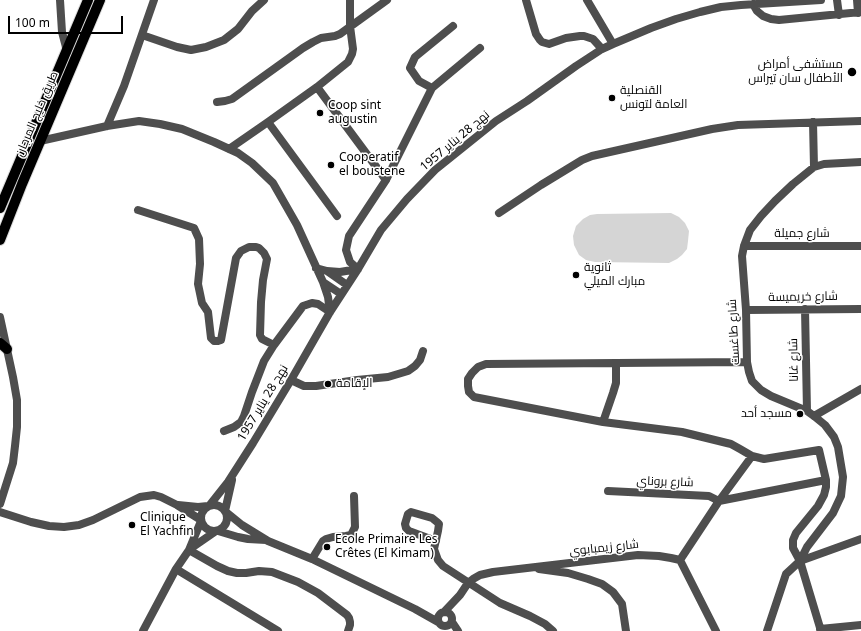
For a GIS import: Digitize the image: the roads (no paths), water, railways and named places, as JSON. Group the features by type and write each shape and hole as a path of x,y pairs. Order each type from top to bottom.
{"main road":[{"name":"طريق خليج المرجان","path":"0,240 40,141 88,0"},
{"name":"طريق خليج المرجان","path":"0,208 71,53 100,0"}],"street":[{"path":"60,0 62,32 71,53"},
{"path":"107,126 124,86 154,0"},
{"path":"142,35 177,47 191,50 206,47 224,40 238,29 264,0"},
{"path":"229,149 316,87 348,62 353,49 350,26 350,0"},
{"path":"217,102 232,99 303,48 321,38 340,34 387,0"},
{"path":"526,0 536,34 542,42 549,44 566,38 584,36 593,39 602,49"},
{"path":"587,0 613,44"},
{"name":"نهج 28 يناير 1957","path":"208,506 234,474 330,312 381,230 407,199 435,170 496,121 576,66 602,49 613,44 651,28 700,12 753,4 821,0"},
{"path":"837,0 838,15"},
{"path":"753,4 757,11 763,16 779,20 859,12 856,0"},
{"path":"432,88 419,81 410,68 415,57 453,26"},
{"path":"358,269 350,262 346,250 349,236 386,180 432,88 480,48"},
{"path":"316,87 386,180"},
{"path":"500,213 582,160 592,156 712,129 738,125 861,121"},
{"path":"40,141 107,126 139,122 160,124 182,129 238,153 252,163 272,183 297,225 323,282 328,297 330,312"},
{"path":"268,122 337,216"},
{"path":"813,122 814,167"},
{"name":"شارع طاغست","path":"800,561 807,547 833,513 841,496 843,477 838,447 834,437 825,425 814,416 807,411 771,396 761,390 752,381 748,372 747,362 746,310 742,256 750,230 761,216 793,184 814,167 824,164 861,162"},
{"path":"138,210 194,228 199,239 200,264 198,284 202,303 208,312 211,338 215,342 221,340 236,258 241,251 249,247 256,247 262,250 267,259 263,280 260,335 262,339 274,345"},
{"name":"شارع جميلة","path":"744,246 861,246"},
{"path":"316,268 340,272 358,269"},
{"path":"327,271 347,285"},
{"path":"323,282 341,294"},
{"path":"224,431 234,427 244,416 264,361 303,306 318,304 330,312"},
{"name":"شارع غانا","path":"805,309 807,411"},
{"name":"شارع خريميسة","path":"746,310 861,309"},
{"path":"0,317 3,339 14,377 17,400 15,446 12,463 0,504"},
{"path":"291,380 304,386 316,386 388,377 408,372 420,360 423,351"},
{"path":"747,362 486,364 478,367 472,373 468,379 468,386 469,392 474,397 603,422 682,432 731,444 752,456 764,458 819,450 826,480 824,496 818,506 796,533 793,540 793,548 800,561 820,630 861,626"},
{"path":"603,422 616,383 616,363"},
{"path":"814,416 861,389"},
{"path":"716,631 680,560 719,501 752,456"},
{"name":"نهج 28 يناير 1957","path":"226,511 234,474"},
{"path":"719,501 826,480"},
{"name":"شارع بروناي","path":"608,491 709,496 719,501"},
{"path":"0,512 31,522 49,526 64,527 79,525 93,520 140,496 161,496 178,504 201,521 203,526 211,531 217,531 248,539 268,541"},
{"path":"312,559 323,541 333,537 351,535 354,531 354,496"},
{"path":"178,504 192,506 218,505 242,525 268,541 312,559 415,609 446,621 458,631"},
{"path":"143,631 176,569 189,550 201,521 202,512 208,506"},
{"path":"189,550 224,527 227,520 226,511"},
{"path":"767,631 786,574 800,561 861,539"},
{"path":"436,541 434,549 438,560 443,566 500,603 530,616 545,624 553,631"},
{"path":"189,550 228,571 238,573 259,571 272,572 298,582 347,615 350,622 348,631"},
{"name":"شارع زيمبابوي","path":"446,621 468,583 480,575 527,567 638,555 659,556 680,560"},
{"path":"527,567 588,578 602,584 613,592 622,604 626,631"},
{"path":"176,569 278,631"}],"place":[{"name":"مستشفى أمراض الأطفال سان تيراس","path":"852,72"},
{"name":"القنصلية العامة لتونس","path":"612,98"},
{"name":"Coop sint augustin","path":"320,113"},
{"name":"Cooperatif el boustene","path":"331,165"},
{"name":"ثانوية مبارك الميلي","path":"576,275"},
{"name":"الإقامة","path":"328,384"},
{"name":"مسجد أحد","path":"800,414"},
{"name":"Clinique El Yachfin","path":"132,525"},
{"name":"Ecole Primaire Les Crêtes (El Kimam)","path":"327,547"}]}
